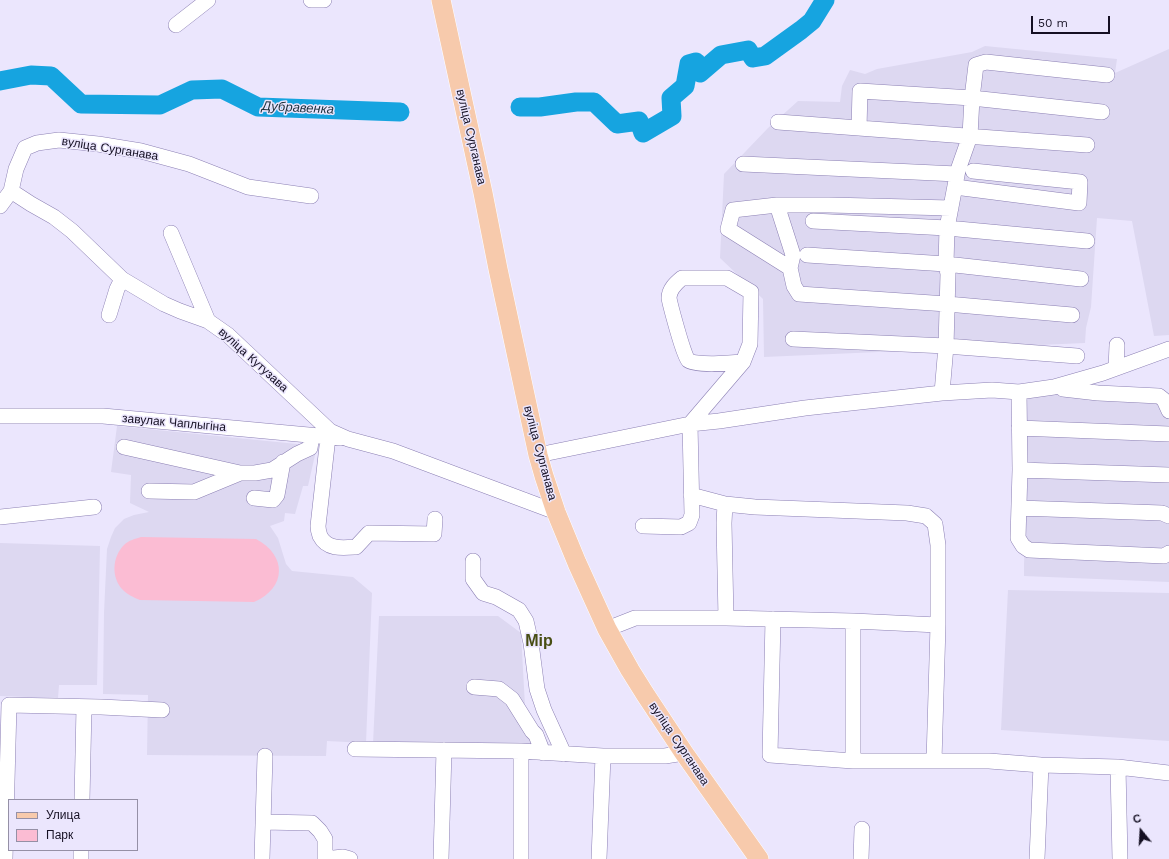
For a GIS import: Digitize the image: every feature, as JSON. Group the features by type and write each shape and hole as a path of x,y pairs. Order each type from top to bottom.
{"main road":[{"name":"вуліца Сурганава","path":"441,0 538,455 556,512 607,629 630,670 684,753 759,859"}],"street":[{"path":"176,25 208,0"},
{"path":"311,0 324,0"},
{"path":"942,393 946,346 948,274 946,264 947,228 956,181 970,136 972,98 976,65 986,62 1107,75"},
{"path":"859,128 860,91 972,98 1102,112"},
{"path":"778,122 1087,145"},
{"name":"вуліца Сурганава","path":"11,191 16,169 25,148 37,143 59,140 98,144 141,151 189,164 248,187 310,196"},
{"path":"743,164 956,181 1001,193 1079,203 1080,182 973,171"},
{"path":"1001,193 1004,174"},
{"path":"1043,199 1045,178"},
{"path":"0,206 11,191"},
{"name":"вуліца Кутузава","path":"11,191 54,217 72,231 122,279 164,304 208,321 228,335 330,431 348,439 394,451 556,512"},
{"path":"790,268 728,229 733,210 777,205 951,208"},
{"path":"777,205 793,255 790,268 794,286 799,294 947,304 1072,315"},
{"path":"813,221 947,228 1086,241"},
{"path":"171,233 208,321"},
{"path":"807,255 946,264 1081,279"},
{"path":"643,526 681,527 689,523 692,515 690,424 743,362 750,344 751,292 727,278 682,278 674,285 669,297 684,352 688,360 696,364 743,362"},
{"path":"110,315 117,289 122,279"},
{"path":"793,339 946,346 1077,356"},
{"path":"1116,368 1117,345"},
{"path":"538,455 690,424 805,408 942,393 992,390 1019,392 1054,388 1081,381 1169,349"},
{"path":"1054,388 1098,393 1159,396 1164,400 1169,411"},
{"path":"1019,392 1020,470 1018,538 1023,546 1029,550 1164,556 1169,553"},
{"name":"завулак Чаплыгіна","path":"0,416 103,416 348,439"},
{"path":"1019,428 1169,434"},
{"path":"124,447 240,473 255,473 272,470 302,451 310,448 312,436"},
{"path":"328,438 318,526 320,536 325,541 333,547 356,547 369,533 434,534 435,519"},
{"path":"254,498 272,500 277,495 283,462"},
{"path":"1020,470 1169,475"},
{"path":"150,489 194,492 240,473"},
{"path":"691,495 725,504 755,507 907,513 926,516 935,524 938,545 938,625 934,761"},
{"path":"725,504 726,618"},
{"path":"0,517 94,507"},
{"path":"1018,508 1162,513 1169,516"},
{"path":"473,560 473,579 483,593 496,597 519,610 526,621 531,643 537,689 544,710 564,754"},
{"path":"607,629 635,618 773,619 938,625"},
{"path":"773,619 770,755 853,761 989,761 1041,765 1118,767 1169,773"},
{"path":"853,621 853,761"},
{"path":"474,687 499,689 512,699 536,735 543,753"},
{"path":"5,859 4,743 9,705 162,710"},
{"path":"82,799 84,707"},
{"path":"355,750 521,751 603,756 665,756 684,753"},
{"path":"441,859 444,750"},
{"path":"521,751 521,859"},
{"path":"262,859 265,756"},
{"path":"599,859 603,756"},
{"path":"1038,859 1041,765"},
{"path":"1118,767 1120,859"},
{"path":"263,822 312,823 320,831 325,840 325,859 343,857 350,859"},
{"path":"860,859 862,829"}],"shaded area":[{"path":"985,46 1117,59 1115,73 1169,49 1169,335 1154,336 1132,221 1097,218 1091,307 1086,328 1085,343 764,357 763,299 720,258 724,174 768,128 798,101 840,102 842,86 850,70 865,74 877,69 972,52"},
{"path":"1019,392 1169,396 1169,582 1024,576 1028,467"},
{"path":"117,426 317,446 308,486 303,486 295,514 285,513 284,521 270,526 278,538 286,564 292,571 353,577 372,593 366,743 327,741 326,756 147,755 148,695 103,694 104,613 107,549 115,528 124,519 149,512 130,503 131,475 111,472"},
{"path":"0,543 100,546 97,685 59,685 58,698 0,696"},
{"path":"1008,590 1169,593 1169,741 1001,730"},
{"path":"379,616 498,616 521,633 525,706 548,742 550,748 373,744"}],"green space":[{"path":"141,537 256,539 266,546 278,562 279,571 277,580 273,588 265,596 254,602 140,600 123,590 116,580 114,568 117,555 124,545"}],"waterway":[{"name":"Дубравенка","path":"520,107 540,107 576,102 594,102 617,124 639,121 643,133 672,116 671,98 685,86 689,64 696,62 700,73 721,55 748,50 753,58 765,56 812,21 825,0"},
{"name":"Дубравенка","path":"0,81 31,75 51,76 81,104 160,105 192,90 222,89 258,107 400,112"}],"district":[{"name":"Мір","path":"539,641"}]}
